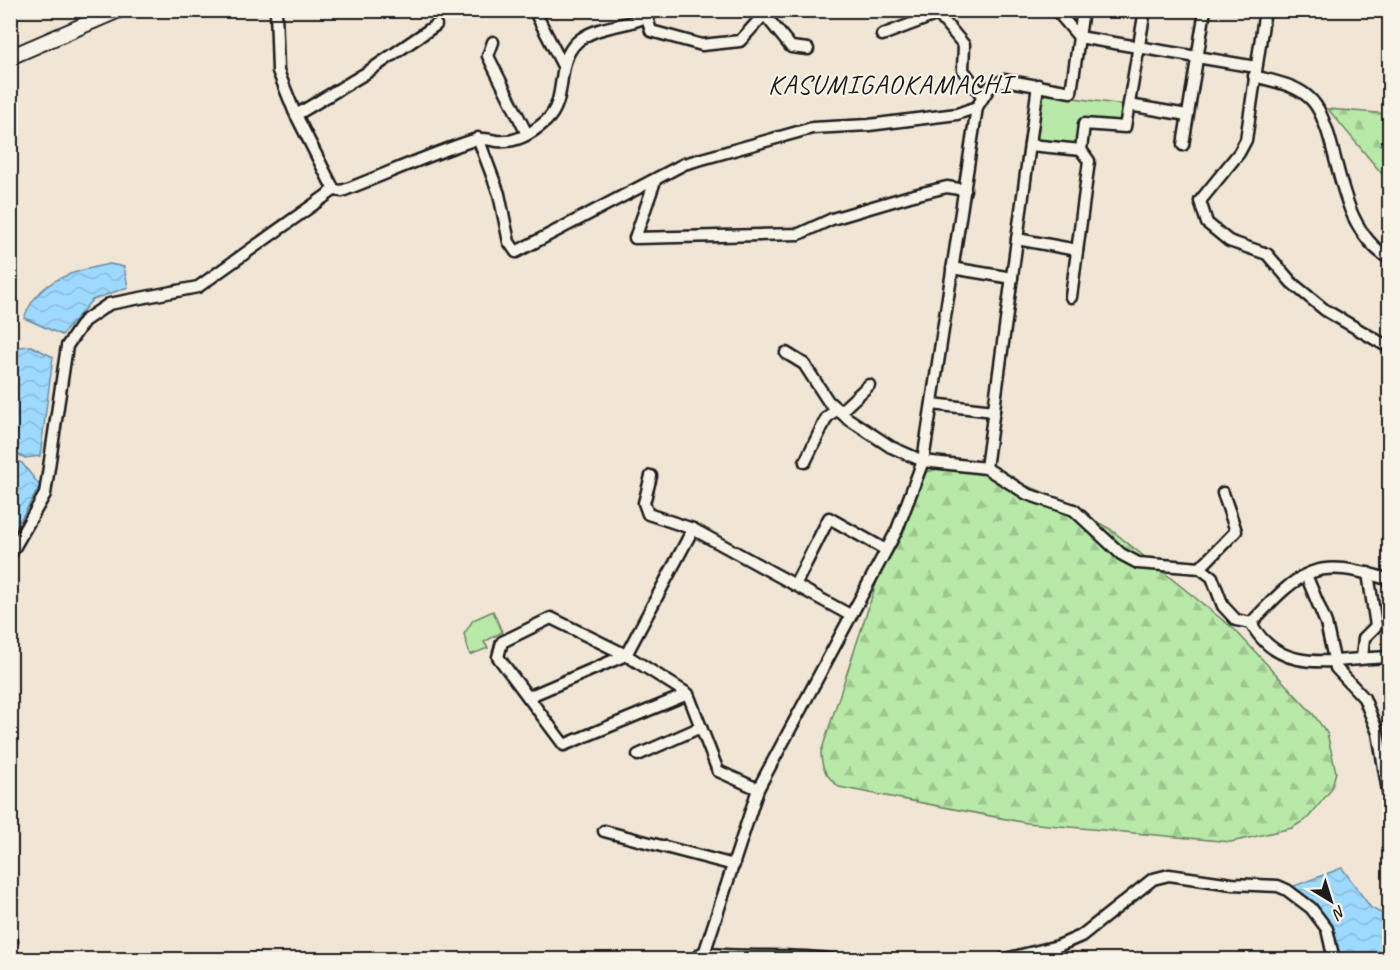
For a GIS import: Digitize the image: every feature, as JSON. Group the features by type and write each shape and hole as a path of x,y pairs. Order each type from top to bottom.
{"street":[{"path":"10,57 119,10"},
{"path":"276,10 278,70 296,115 334,190 342,192 477,138 506,142 527,134 547,120 556,107 563,66 575,43 593,31 656,10"},
{"path":"534,10 563,66"},
{"path":"1056,10 1079,38 1197,58 1255,72 1306,95 1320,110 1349,211 1361,232 1376,251 1389,259"},
{"path":"835,960 799,956 699,957 734,865 758,789 897,530 923,461 977,107 989,88 1004,80 1071,92 1083,10"},
{"path":"1071,297 1089,161 1081,150 1084,124 1125,127 1145,10"},
{"path":"1183,144 1205,10"},
{"path":"1265,10 1246,140 1239,153 1200,201 1207,224 1229,240 1267,254 1292,284 1325,310 1389,348"},
{"path":"1388,10 1389,15"},
{"path":"640,16 651,31 702,45 740,40 766,13 791,47 808,49"},
{"path":"882,35 938,14 964,45 963,70 983,97"},
{"path":"296,115 366,73 436,25"},
{"path":"493,42 488,56 527,134"},
{"path":"986,468 1038,85"},
{"path":"1129,105 1187,115"},
{"path":"477,138 499,194 509,242 516,252 684,164 812,128 869,125 957,114 977,107"},
{"path":"1030,145 1081,150"},
{"path":"655,181 635,238 799,234 832,219 910,196 947,188 965,190"},
{"path":"10,555 45,494 67,346 84,321 109,304 198,287 334,190"},
{"path":"1017,239 1077,250"},
{"path":"952,268 1012,278"},
{"path":"786,353 804,364 828,401 891,447 923,461 986,468 1027,494 1074,510 1121,554 1138,563 1200,568 1212,577 1223,606 1236,620 1251,623 1260,639 1277,653 1297,660 1389,657"},
{"path":"805,462 827,417 869,385"},
{"path":"932,404 994,411"},
{"path":"651,476 644,503 648,514 693,529 850,615"},
{"path":"1200,568 1236,531 1223,493"},
{"path":"795,585 830,518 886,550"},
{"path":"528,697 626,655 693,529"},
{"path":"1251,623 1286,586 1317,569 1330,568 1368,573 1389,580"},
{"path":"1362,658 1364,638 1376,626 1368,573"},
{"path":"1306,575 1326,623 1336,668 1364,698 1378,732 1387,769 1389,797"},
{"path":"688,694 564,745 498,657 502,642 551,618 626,655 688,694 718,771 758,789"},
{"path":"638,755 701,727"},
{"path":"604,831 734,865"},
{"path":"1001,960 1051,948 1082,936 1153,879 1169,875 1232,884 1278,886 1287,890 1311,908 1327,929 1334,960"},
{"path":"1051,948 1053,960"}],"green space":[{"path":"1046,94 1123,105 1121,121 1116,125 1082,122 1078,145 1039,141 1036,136 1040,100"},
{"path":"1328,109 1389,114 1389,182 1388,181"},
{"path":"945,467 998,475 1038,490 1110,529 1235,630 1313,714 1327,733 1336,772 1331,790 1308,818 1292,828 1231,842 1027,823 839,787 834,783 823,767 821,752 906,493 919,474"},
{"path":"493,611 502,632 484,642 488,648 470,655 464,634 473,620"}],"water":[{"path":"110,264 124,267 128,287 92,300 62,335 24,318 38,294 48,285 70,274"},
{"path":"31,346 53,357 40,456 25,458 11,451 11,396 19,347"},
{"path":"11,459 22,463 40,486 11,536"},
{"path":"1342,868 1371,908 1389,917 1389,959 1337,959 1330,927 1289,888"}],"district":[{"name":"KASUMIGAOKAMACHI","path":"890,84"}]}
